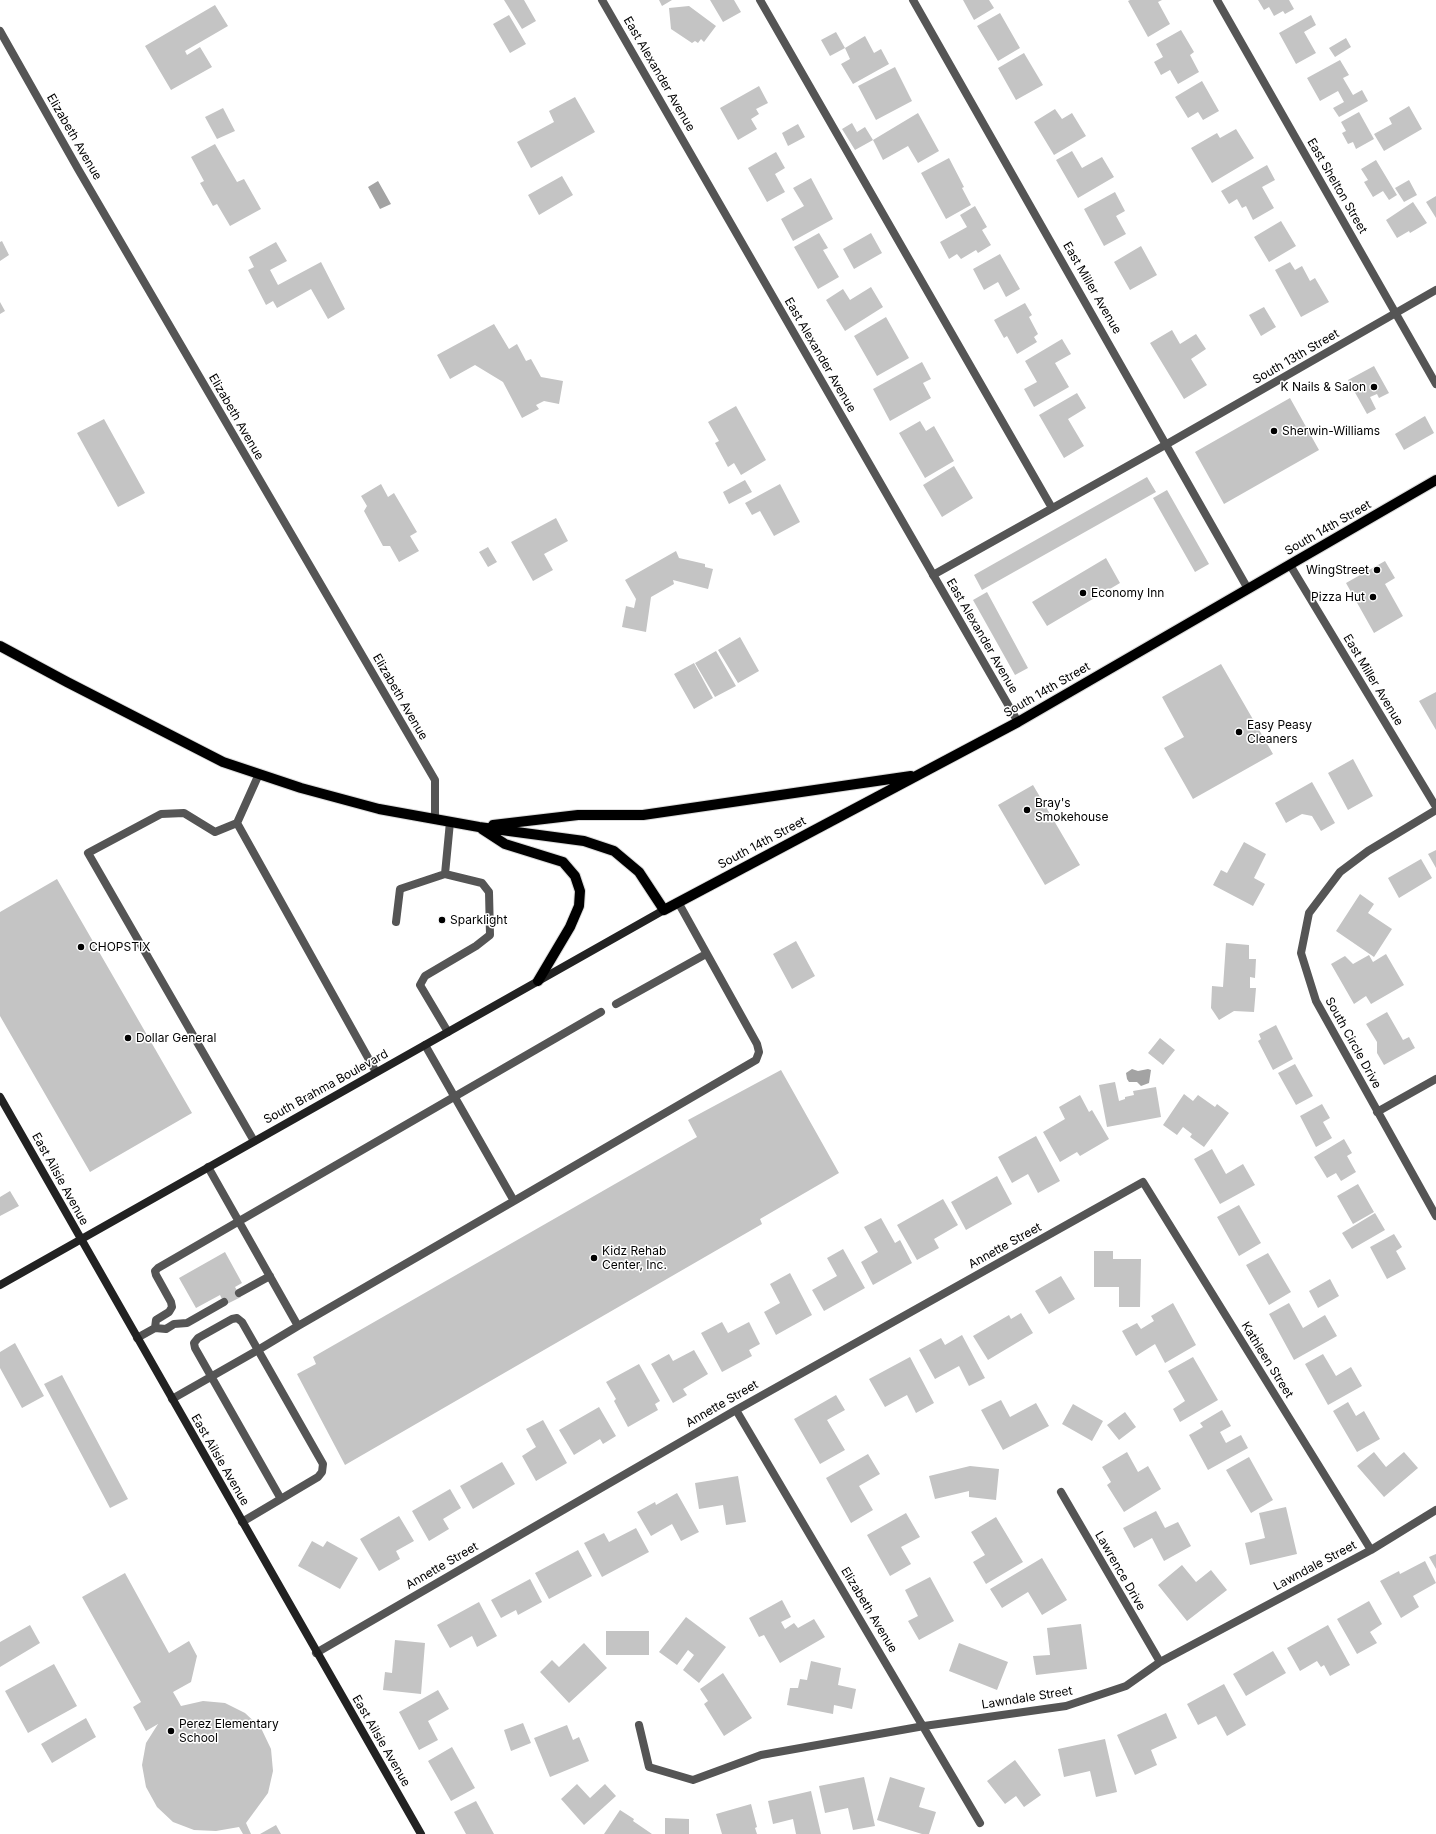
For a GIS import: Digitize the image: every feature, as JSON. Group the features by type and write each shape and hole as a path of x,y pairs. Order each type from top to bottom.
{"main road":[{"name":"South 14th Street","path":"664,910 1018,722 1436,480"},
{"path":"0,646 223,762 301,788 379,809 479,827 584,841 614,851 639,872 664,910"},
{"path":"479,827 578,815 643,815 782,796 920,774"},
{"path":"479,827 506,844 563,862 575,876 580,891 579,906 570,927 538,981"}],"street":[{"name":"East Alexander Avenue","path":"602,0 1018,722"},
{"path":"760,0 1052,508"},
{"name":"East Miller Avenue","path":"913,0 1248,588"},
{"name":"East Shelton Street","path":"1217,0 1436,384"},
{"name":"Elizabeth Avenue","path":"0,31 78,169 434,780 435,819"},
{"name":"South 13th Street","path":"933,575 1167,444 1436,290"},
{"name":"East Miller Avenue","path":"1290,565 1436,807"},
{"path":"254,1141 88,853 161,814 184,813 215,832 237,823 259,774"},
{"name":"South Circle Drive","path":"1436,810 1368,851 1340,872 1309,913 1301,953 1316,1001 1436,1216"},
{"path":"445,874 450,822"},
{"path":"237,823 376,1072"},
{"path":"396,922 400,889 445,874 482,882 489,892 490,935 476,946 425,976 420,985 448,1032"},
{"path":"172,1399 756,1060 759,1052 757,1044 678,902"},
{"name":"South Brahma Boulevard","path":"0,1285 664,910"},
{"path":"616,1004 706,954"},
{"path":"155,1328 156,1320 169,1312 172,1307 156,1275 155,1271 158,1268 601,1012"},
{"path":"425,1045 514,1201"},
{"path":"1377,1112 1436,1079"},
{"name":"East Ailsie Avenue","path":"0,1097 316,1653 421,1834"},
{"path":"208,1167 298,1326"},
{"name":"Annette Street","path":"316,1653 736,1410 1143,1182"},
{"name":"Kathleen Street","path":"1143,1182 1371,1550"},
{"path":"239,1293 270,1276"},
{"path":"137,1338 155,1328 166,1329 174,1324 187,1323 224,1302"},
{"path":"242,1522 281,1499 318,1477 322,1472 323,1464 242,1322 237,1318 232,1319 198,1338 194,1343 194,1348 281,1499"},
{"name":"Elizabeth Avenue","path":"736,1410 980,1822"},
{"name":"Lawrence Drive","path":"1060,1492 1160,1662"},
{"name":"Lawndale Street","path":"639,1725 649,1767 693,1780 762,1755 924,1726 1066,1706 1126,1686 1160,1662 1371,1550 1436,1510"}],"shaded area":[{"path":"378,181 391,204 380,209 368,187"},
{"path":"1132,1069 1138,1071 1148,1069 1151,1070 1149,1083 1141,1086 1137,1082 1129,1082 1126,1073"}],"building":[{"path":"504,0 524,0 536,21 522,29"},
{"path":"659,0 672,0 662,6"},
{"path":"710,0 734,0 741,12 723,22"},
{"path":"963,0 989,0 994,8 974,20"},
{"path":"1162,0 1158,2 1170,24 1148,37 1128,1"},
{"path":"1258,0 1289,0 1294,9 1285,14 1283,11 1274,16 1269,7 1264,10"},
{"path":"215,5 228,26 185,51 187,55 200,47 212,67 171,90 145,46"},
{"path":"689,6 716,26 704,42 701,39 698,43 695,41 692,43 671,29 669,8"},
{"path":"1000,13 1020,48 998,61 977,26"},
{"path":"509,15 526,44 510,53 493,24"},
{"path":"1311,15 1316,25 1304,32 1316,53 1296,64 1279,33"},
{"path":"1181,30 1194,52 1190,55 1199,72 1178,84 1170,70 1161,75 1154,62 1163,57 1156,44"},
{"path":"836,32 845,48 830,56 821,40"},
{"path":"865,36 874,53 881,49 889,64 853,84 841,64 850,59 845,48"},
{"path":"1346,38 1351,47 1335,57 1329,48"},
{"path":"1024,53 1043,85 1016,100 998,68"},
{"path":"1340,60 1349,75 1343,78 1353,95 1362,90 1368,101 1339,117 1333,108 1344,102 1338,91 1320,101 1307,78"},
{"path":"895,67 912,101 876,120 858,86"},
{"path":"1202,81 1219,111 1203,120 1198,112 1188,118 1175,97"},
{"path":"759,86 768,103 756,109 759,114 751,119 757,129 738,140 720,108"},
{"path":"575,97 595,132 531,168 517,142 554,122 549,111"},
{"path":"1409,106 1422,129 1384,151 1374,134 1392,124 1389,118"},
{"path":"223,108 235,131 217,139 205,117"},
{"path":"1055,109 1062,119 1072,113 1086,136 1054,155 1034,122"},
{"path":"1359,112 1374,139 1356,149 1353,142 1348,144 1342,133 1346,131 1341,122"},
{"path":"918,113 939,151 918,163 908,146 883,160 873,140"},
{"path":"852,123 857,132 865,127 873,140 855,150 842,129"},
{"path":"798,124 805,137 788,146 782,133"},
{"path":"1236,129 1254,158 1212,183 1191,148 1217,133 1220,138"},
{"path":"215,144 237,182 244,179 261,209 230,226 217,204 213,206 200,183 204,181 191,157"},
{"path":"1072,151 1082,168 1102,157 1114,177 1078,198 1056,160"},
{"path":"776,152 785,168 775,174 785,192 767,202 748,168"},
{"path":"949,158 964,187 962,188 971,205 946,219 921,173"},
{"path":"1376,160 1397,195 1389,200 1383,191 1373,197 1364,182 1368,180 1361,169"},
{"path":"1267,165 1275,180 1262,187 1274,208 1253,220 1246,206 1242,208 1237,199 1229,204 1221,191"},
{"path":"562,176 573,195 539,215 528,195"},
{"path":"811,178 833,219 793,241 781,219 804,206 793,188"},
{"path":"1409,180 1417,195 1404,202 1395,188"},
{"path":"1115,192 1125,211 1116,216 1126,234 1104,246 1084,209"},
{"path":"1436,196 1436,218 1426,202"},
{"path":"1413,202 1427,223 1410,233 1409,231 1397,238 1386,220"},
{"path":"975,206 987,227 982,230 991,245 978,253 976,250 961,259 957,254 949,259 940,242 967,227 960,215"},
{"path":"1281,221 1296,246 1269,262 1254,237"},
{"path":"819,233 828,248 823,250 839,277 818,289 794,247"},
{"path":"871,233 882,253 854,269 843,249"},
{"path":"2,241 9,255 0,261 0,242"},
{"path":"276,242 287,261 270,270 278,285 321,262 345,309 328,319 311,289 277,308 273,301 266,305 248,270 254,267 249,257"},
{"path":"1141,246 1157,275 1130,290 1114,262"},
{"path":"1000,254 1020,289 1006,297 998,282 984,290 973,269"},
{"path":"1290,262 1295,270 1302,266 1310,281 1315,278 1329,302 1301,317 1275,270"},
{"path":"871,287 883,307 845,331 826,300 843,289 850,300"},
{"path":"0,302 5,311 0,314"},
{"path":"1025,303 1032,315 1029,317 1038,334 1034,337 1037,342 1017,354 1007,336 1004,338 994,320"},
{"path":"1264,307 1276,327 1261,336 1249,315"},
{"path":"886,317 909,358 877,376 854,336"},
{"path":"494,324 509,349 517,344 526,361 531,359 541,377 563,381 559,404 544,401 536,405 539,409 522,418 503,382 475,365 450,379 437,355"},
{"path":"1172,330 1180,344 1196,334 1206,349 1191,359 1207,385 1184,399 1150,343"},
{"path":"1062,339 1071,354 1055,363 1069,387 1034,407 1024,389 1037,382 1025,361"},
{"path":"922,362 931,379 923,383 931,398 890,421 873,389"},
{"path":"1374,366 1389,393 1379,398 1377,394 1370,397 1376,409 1367,414 1348,380"},
{"path":"1077,393 1086,408 1068,419 1084,446 1064,458 1039,415"},
{"path":"1290,398 1319,450 1224,504 1195,452"},
{"path":"736,406 766,460 741,475 734,463 728,467 715,443 719,441 708,422"},
{"path":"1425,416 1434,433 1404,450 1395,434"},
{"path":"104,419 145,493 118,507 77,433"},
{"path":"920,421 926,431 934,426 954,461 925,478 899,433"},
{"path":"954,466 973,498 942,517 923,485"},
{"path":"1147,477 1156,492 982,590 974,575"},
{"path":"745,480 752,492 729,504 723,492"},
{"path":"381,484 388,497 394,493 417,532 410,536 419,551 399,562 390,546 383,546 364,511 367,506 361,496"},
{"path":"780,484 800,522 774,536 760,511 752,515 745,503"},
{"path":"1167,490 1209,564 1195,572 1153,498"},
{"path":"556,518 568,541 544,554 553,570 533,581 511,542"},
{"path":"488,547 497,562 488,567 479,552"},
{"path":"676,551 679,558 705,564 705,567 713,569 708,589 673,580 674,584 651,597 646,632 622,627 626,606 634,608 636,599 625,580"},
{"path":"1106,558 1120,583 1047,626 1032,602"},
{"path":"1385,561 1395,578 1385,584 1403,616 1374,633 1346,583"},
{"path":"987,592 1028,668 1015,675 973,600"},
{"path":"740,637 759,671 738,683 718,650"},
{"path":"716,651 736,686 715,697 695,663"},
{"path":"694,663 713,698 694,709 674,674"},
{"path":"1221,664 1273,754 1193,799 1164,748 1184,737 1162,697"},
{"path":"1436,692 1436,730 1419,701"},
{"path":"1353,759 1373,796 1348,810 1328,773"},
{"path":"1312,782 1335,823 1321,831 1312,816 1302,814 1286,823 1275,803"},
{"path":"1033,785 1080,865 1045,885 998,805"},
{"path":"1244,842 1266,854 1254,878 1265,884 1253,906 1213,885 1221,870 1227,873"},
{"path":"1436,850 1436,868 1428,854"},
{"path":"1421,859 1432,878 1399,898 1388,878"},
{"path":"57,879 192,1113 90,1172 0,1016 0,912"},
{"path":"1360,894 1374,904 1368,913 1392,929 1374,957 1336,931"},
{"path":"796,941 815,976 792,989 773,954"},
{"path":"1226,943 1249,945 1249,959 1256,959 1255,978 1250,977 1250,988 1256,988 1254,1012 1234,1011 1219,1020 1211,1008 1212,986 1223,987"},
{"path":"1386,954 1404,985 1371,1004 1366,996 1354,1004 1331,964 1345,956 1353,964 1369,955 1373,962"},
{"path":"1387,1012 1403,1040 1409,1037 1415,1048 1384,1065 1377,1053 1377,1042 1366,1024"},
{"path":"1276,1025 1293,1059 1273,1070 1258,1041 1261,1039 1259,1034"},
{"path":"1160,1038 1175,1050 1163,1065 1148,1053"},
{"path":"1295,1064 1313,1096 1296,1105 1278,1073"},
{"name":"Kidz Rehab Center, Inc.","path":"781,1070 839,1173 760,1219 762,1224 345,1465 297,1374 316,1364 313,1357 697,1137 688,1120"},
{"path":"1115,1082 1119,1101 1125,1099 1125,1097 1134,1095 1133,1091 1156,1087 1161,1117 1107,1127 1099,1085"},
{"path":"1184,1094 1193,1101 1198,1095 1215,1107 1217,1104 1229,1113 1204,1147 1190,1137 1192,1134 1183,1127 1177,1135 1163,1125"},
{"path":"1080,1095 1089,1112 1092,1110 1109,1139 1080,1156 1077,1152 1060,1162 1043,1132 1065,1119 1059,1107"},
{"path":"1322,1104 1330,1118 1323,1122 1332,1138 1316,1147 1300,1116"},
{"path":"1036,1136 1060,1181 1038,1193 1028,1174 1012,1183 998,1157"},
{"path":"1344,1139 1352,1153 1347,1156 1356,1172 1341,1181 1336,1173 1327,1178 1314,1157"},
{"path":"1212,1149 1226,1174 1243,1164 1255,1185 1220,1204 1194,1159"},
{"path":"997,1176 1012,1204 966,1230 951,1202"},
{"path":"1358,1184 1374,1212 1353,1224 1337,1196"},
{"path":"10,1191 19,1206 0,1216 0,1197"},
{"path":"943,1199 958,1225 934,1239 939,1248 917,1260 897,1225"},
{"path":"1239,1205 1261,1243 1239,1256 1217,1217"},
{"path":"1375,1213 1385,1230 1352,1249 1342,1233"},
{"path":"881,1218 895,1243 900,1240 912,1263 873,1285 861,1262 878,1252 864,1227"},
{"path":"1394,1234 1402,1247 1396,1251 1406,1269 1387,1279 1370,1247"},
{"path":"843,1249 865,1288 824,1311 812,1290 837,1276 827,1258"},
{"path":"1094,1251 1113,1251 1113,1259 1141,1259 1140,1307 1119,1307 1119,1287 1094,1287"},
{"path":"225,1252 242,1283 235,1287 241,1297 225,1305 220,1295 196,1308 179,1278"},
{"path":"1268,1253 1291,1292 1269,1305 1246,1265"},
{"path":"790,1273 812,1315 776,1335 764,1312 780,1303 770,1284"},
{"path":"1061,1276 1075,1299 1049,1314 1035,1291"},
{"path":"1330,1279 1339,1296 1318,1308 1309,1291"},
{"path":"1173,1303 1196,1345 1165,1363 1155,1344 1136,1356 1122,1331 1137,1323 1141,1329 1154,1321 1151,1316"},
{"path":"1289,1303 1303,1328 1325,1315 1337,1336 1294,1360 1269,1314"},
{"path":"1021,1313 1033,1333 988,1360 973,1336 1009,1315 1011,1319"},
{"path":"722,1322 728,1333 749,1322 760,1344 749,1350 752,1356 722,1372 701,1333"},
{"path":"962,1335 985,1378 969,1386 959,1366 935,1379 919,1350 941,1338 945,1345"},
{"path":"15,1343 44,1396 22,1408 0,1368 0,1352"},
{"path":"694,1350 708,1374 683,1389 687,1395 673,1403 651,1364 669,1354 673,1361"},
{"path":"1323,1354 1336,1376 1351,1367 1362,1386 1328,1405 1305,1364"},
{"path":"910,1357 934,1403 916,1413 907,1395 885,1407 869,1379"},
{"path":"1193,1357 1218,1400 1180,1422 1173,1409 1185,1401 1168,1371"},
{"path":"639,1364 660,1401 655,1404 658,1410 628,1427 614,1401 616,1399 606,1382"},
{"path":"62,1375 128,1499 110,1508 44,1384"},
{"path":"836,1395 845,1410 827,1420 845,1450 820,1464 794,1419"},
{"path":"1001,1400 1010,1417 1036,1403 1049,1426 1003,1450 981,1410"},
{"path":"1348,1402 1356,1416 1364,1411 1380,1439 1357,1452 1333,1411"},
{"path":"1073,1404 1103,1421 1092,1441 1062,1424"},
{"path":"599,1407 616,1436 603,1444 600,1439 574,1455 559,1430"},
{"path":"1222,1410 1231,1426 1220,1432 1226,1443 1241,1435 1248,1448 1208,1470 1189,1435 1203,1427 1200,1423"},
{"path":"1125,1412 1136,1427 1119,1440 1107,1425"},
{"path":"543,1420 567,1463 536,1481 522,1456 536,1447 526,1429"},
{"path":"1127,1452 1138,1472 1148,1466 1161,1489 1124,1512 1107,1485 1111,1482 1102,1467"},
{"path":"1374,1452 1386,1467 1404,1452 1418,1468 1384,1497 1357,1466"},
{"path":"868,1454 880,1474 859,1486 873,1510 851,1523 826,1478"},
{"path":"1249,1457 1273,1500 1251,1513 1226,1470"},
{"path":"502,1462 515,1484 473,1509 460,1486"},
{"path":"970,1466 999,1469 996,1500 969,1497 969,1491 935,1499 929,1476"},
{"path":"738,1476 746,1522 726,1525 723,1505 699,1509 695,1483"},
{"path":"450,1489 461,1508 443,1519 449,1529 429,1541 412,1511"},
{"path":"677,1493 699,1532 681,1541 672,1524 651,1536 637,1512 655,1502 656,1505"},
{"path":"1286,1507 1297,1554 1250,1565 1245,1543 1265,1538 1259,1513"},
{"path":"1156,1511 1165,1528 1178,1522 1191,1546 1164,1561 1152,1538 1134,1548 1123,1528"},
{"path":"906,1513 920,1537 901,1547 911,1564 890,1576 867,1535"},
{"path":"399,1516 414,1541 396,1551 400,1559 379,1571 360,1539"},
{"path":"996,1517 1023,1562 986,1584 973,1562 985,1555 971,1532"},
{"path":"636,1528 649,1552 602,1577 584,1543 604,1533 609,1542"},
{"path":"312,1541 323,1547 327,1541 358,1558 340,1589 298,1566"},
{"path":"578,1550 592,1576 549,1599 535,1573"},
{"path":"1436,1554 1436,1569 1429,1557"},
{"path":"1042,1558 1067,1600 1042,1615 1028,1592 1002,1608 990,1589"},
{"path":"1425,1561 1436,1583 1413,1596 1419,1607 1401,1618 1380,1581 1399,1571 1400,1574"},
{"path":"1182,1565 1196,1582 1211,1570 1227,1590 1187,1621 1158,1585"},
{"path":"125,1573 169,1653 189,1641 197,1656 191,1682 173,1692 181,1706 203,1701 225,1703 245,1713 261,1728 271,1749 273,1771 268,1793 246,1823 251,1834 243,1834 239,1827 216,1831 194,1830 173,1822 157,1807 146,1787 142,1765 146,1743 158,1724 146,1731 133,1707 141,1702 82,1597"},
{"path":"930,1577 954,1621 919,1640 908,1621 918,1616 905,1590"},
{"path":"530,1579 542,1602 518,1615 516,1610 501,1618 491,1600"},
{"path":"782,1600 791,1617 781,1622 785,1629 794,1623 798,1628 814,1619 825,1637 780,1663 764,1635 759,1637 749,1618"},
{"path":"1369,1601 1382,1624 1370,1632 1377,1643 1357,1654 1337,1619"},
{"path":"479,1602 497,1636 477,1647 472,1636 450,1648 437,1625"},
{"path":"686,1617 726,1647 699,1683 683,1670 694,1655 688,1650 677,1665 659,1652"},
{"path":"1081,1624 1087,1669 1036,1675 1033,1656 1050,1655 1047,1628"},
{"path":"30,1625 40,1643 0,1667 0,1642"},
{"path":"1328,1625 1350,1665 1330,1676 1324,1665 1321,1667 1317,1661 1300,1671 1287,1648"},
{"path":"606,1631 649,1631 649,1655 606,1655"},
{"path":"395,1640 425,1643 421,1694 383,1690 385,1672 392,1673"},
{"path":"584,1643 607,1668 569,1703 540,1672 552,1660 559,1667"},
{"path":"959,1643 1008,1662 997,1690 949,1671"},
{"path":"1273,1651 1286,1673 1246,1696 1233,1674"},
{"path":"811,1661 841,1668 838,1685 856,1689 852,1709 834,1705 833,1714 787,1705 790,1688 798,1688 800,1679 807,1680"},
{"path":"54,1664 77,1706 28,1733 5,1691"},
{"path":"723,1673 752,1718 724,1736 704,1704 708,1701 700,1689"},
{"path":"1224,1684 1246,1725 1227,1736 1216,1716 1198,1725 1187,1704"},
{"path":"438,1690 449,1709 428,1721 438,1740 419,1750 399,1712"},
{"path":"1166,1713 1177,1738 1151,1750 1157,1765 1135,1775 1117,1735"},
{"path":"86,1718 96,1737 52,1763 41,1744"},
{"path":"523,1723 531,1743 511,1751 504,1730"},
{"path":"567,1725 573,1740 579,1737 589,1761 550,1777 534,1738"},
{"path":"1105,1739 1117,1792 1096,1797 1090,1771 1064,1777 1058,1749"},
{"path":"452,1747 475,1788 451,1801 428,1761"},
{"path":"1015,1760 1041,1795 1024,1807 1016,1796 1005,1804 987,1781"},
{"path":"864,1777 875,1826 853,1830 848,1808 825,1813 819,1786"},
{"path":"890,1777 925,1788 919,1807 936,1812 929,1834 922,1834 877,1820"},
{"path":"577,1784 590,1798 605,1784 616,1796 584,1825 561,1799"},
{"path":"811,1791 821,1834 796,1834 793,1819 773,1824 768,1801"},
{"path":"476,1801 494,1834 466,1834 454,1812"},
{"path":"751,1804 757,1827 755,1828 757,1834 722,1834 716,1814"},
{"path":"620,1810 634,1819 633,1821 652,1834 604,1834"},
{"path":"665,1818 689,1819 689,1834 665,1834"},
{"path":"276,1825 281,1834 260,1834"}],"place":[{"name":"K Nails & Salon","path":"1374,387"},
{"name":"Sherwin-Williams","path":"1274,431"},
{"name":"WingStreet","path":"1377,570"},
{"name":"Economy Inn","path":"1083,593"},
{"name":"Pizza Hut","path":"1373,597"},
{"name":"Easy Peasy Cleaners","path":"1239,732"},
{"name":"Bray's Smokehouse","path":"1027,810"},
{"name":"Sparklight","path":"442,920"},
{"name":"CHOPSTIX","path":"81,947"},
{"name":"Dollar General","path":"128,1038"},
{"name":"Kidz Rehab Center, Inc.","path":"594,1258"},
{"name":"Perez Elementary School","path":"171,1731"}]}
